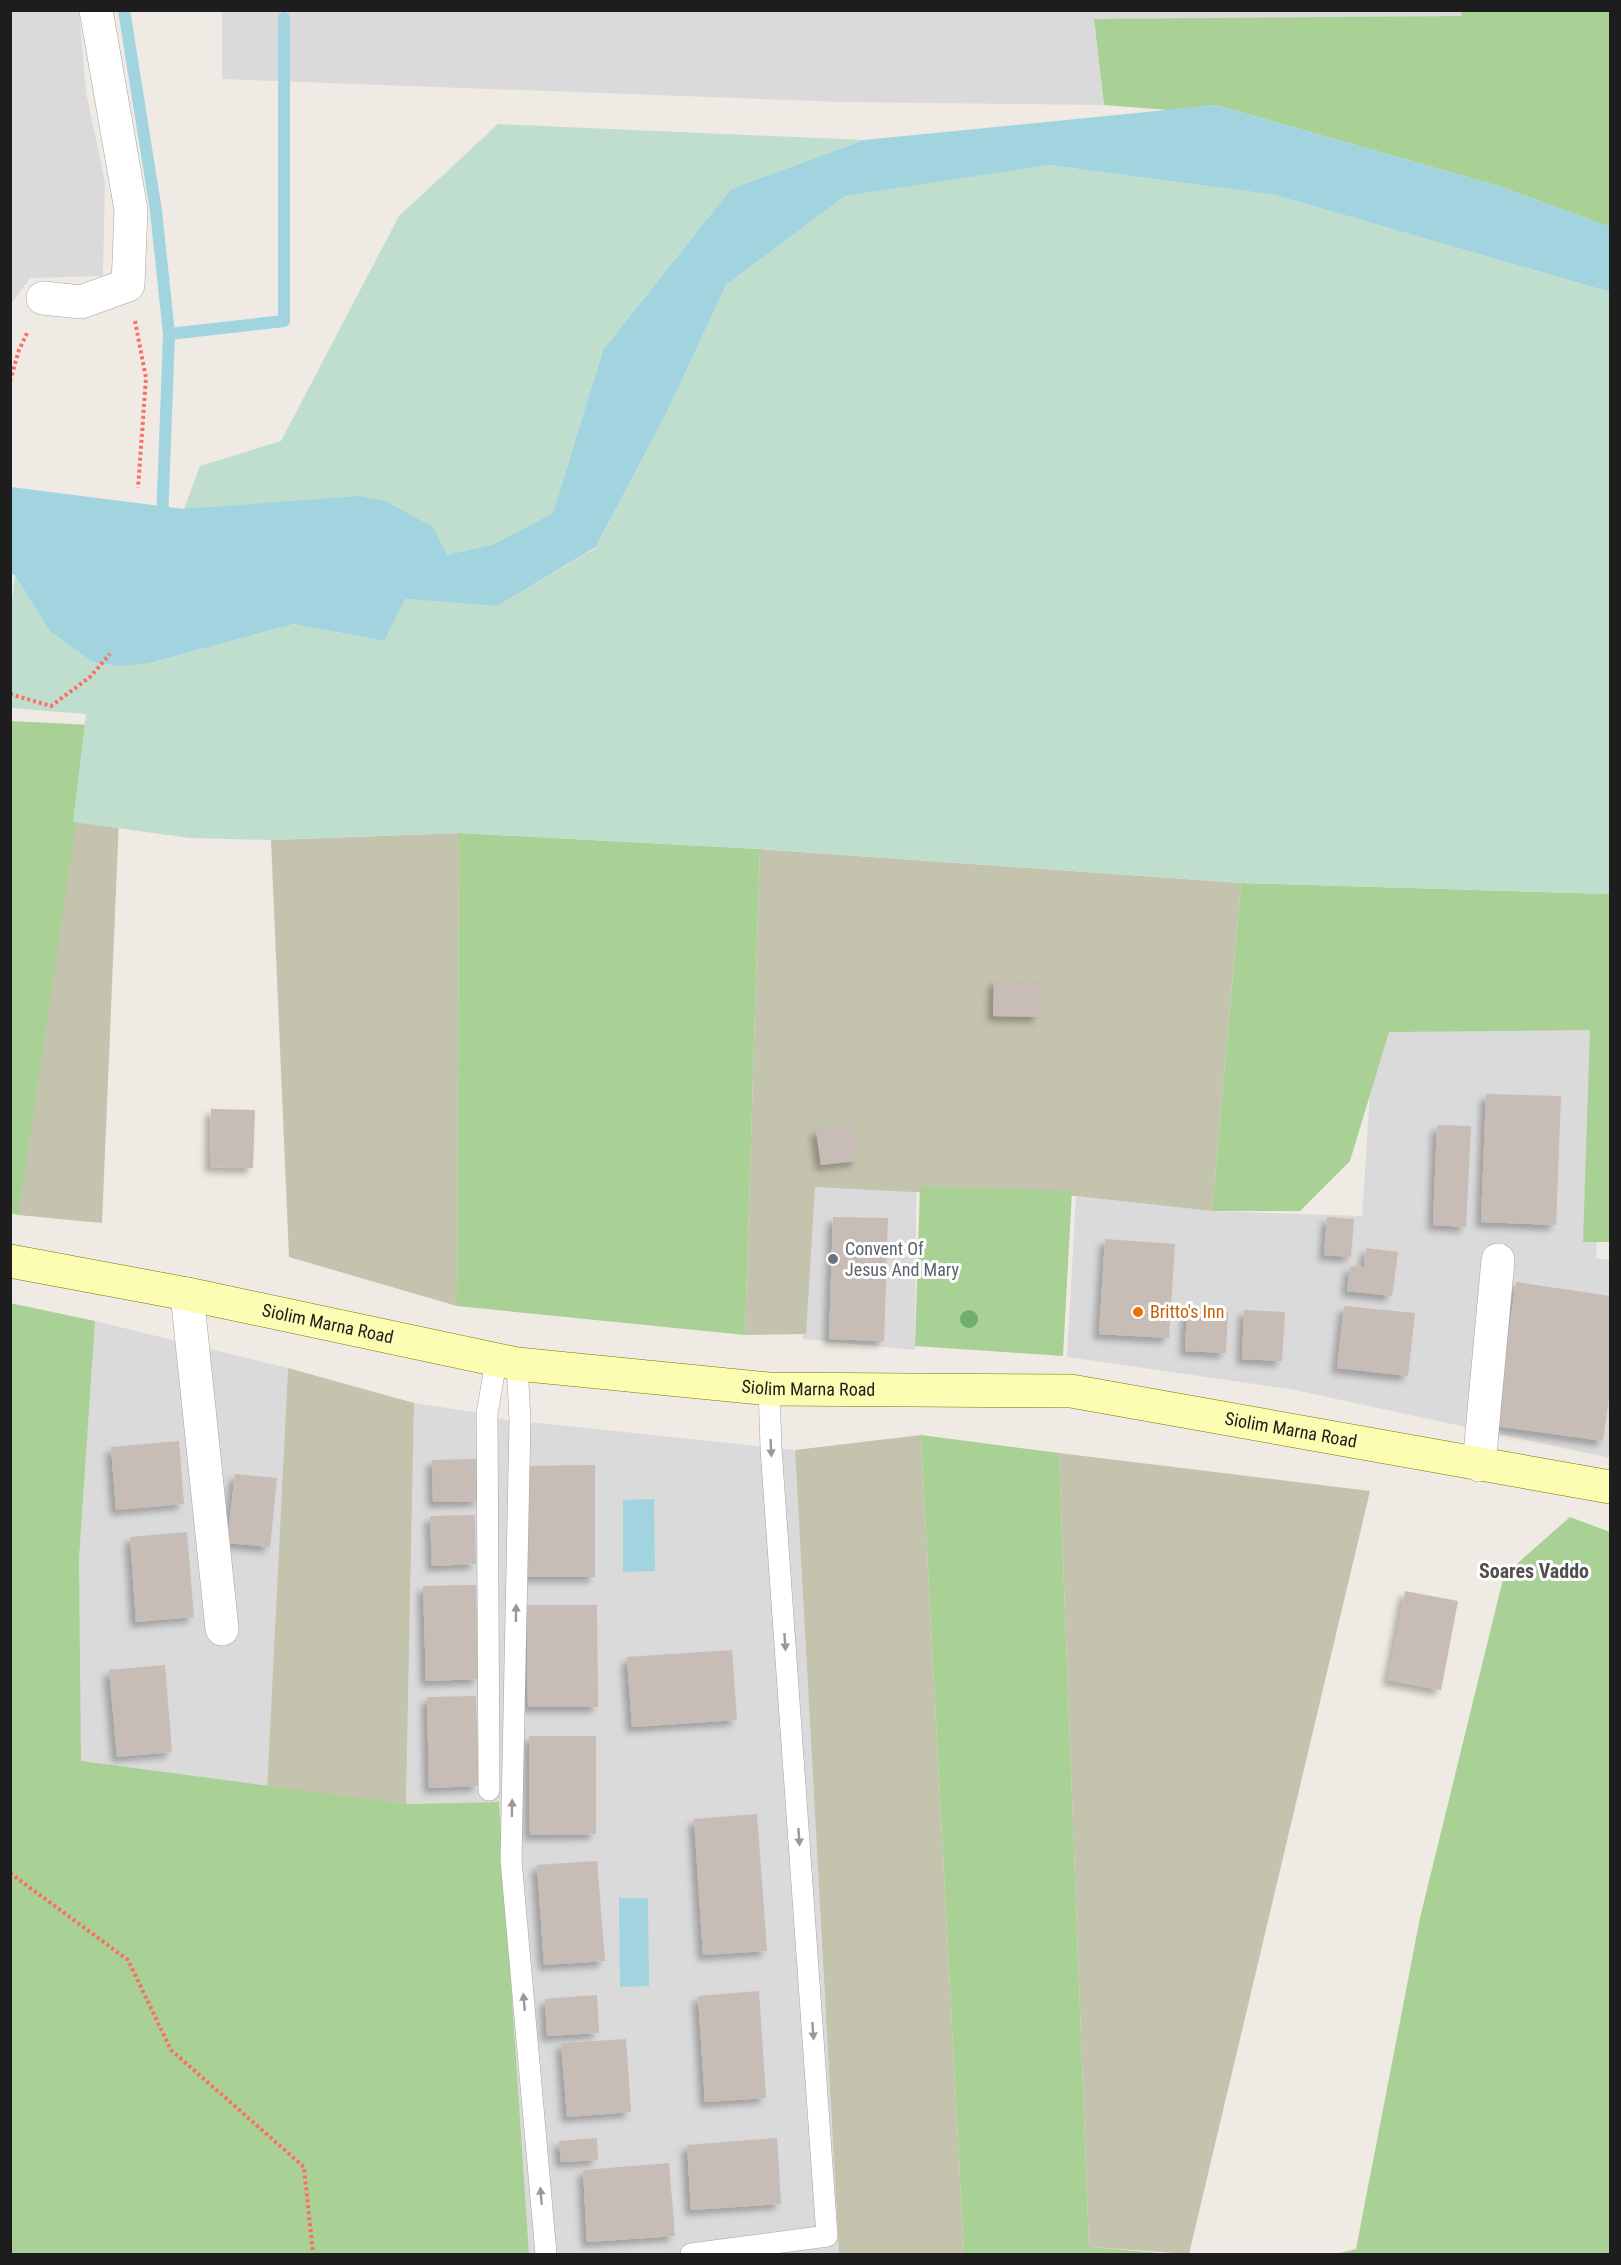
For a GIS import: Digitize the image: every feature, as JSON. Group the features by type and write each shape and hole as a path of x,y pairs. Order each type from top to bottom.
{"main road":[{"name":"Siolim Marna Road","path":"10,1261 187,1294 507,1362 770,1389 1071,1391 1611,1487"}],"street":[{"path":"43,298 81,302 128,285 131,210 96,10"},
{"path":"1479,1465 1498,1260"},
{"path":"187,1294 222,1629"}],"lane":[{"path":"489,1790 487,1414 507,1362"},
{"path":"507,1362 520,1420 511,1860 546,2254"},
{"path":"691,2254 827,2236 771,1448 770,1389"}],"path":[{"path":"128,285 146,378 138,488"},
{"path":"10,381 19,350 43,298"},
{"path":"10,694 51,706 90,676 110,654"},
{"path":"10,1873 128,1960 171,2050 304,2166 313,2254"}],"shaded area":[{"path":"11,10 79,11 86,92 105,182 103,276 30,278 11,304"},
{"path":"222,11 1462,11 1461,16 1094,20 1104,105 842,102 222,79"},
{"path":"498,124 864,140 731,189 603,350 553,513 494,544 447,555 184,509 200,466 281,441 399,216"},
{"path":"1048,165 1275,195 1610,292 1610,894 1241,883 760,849 459,833 271,840 190,838 73,822 86,714 11,708 10,617 15,575 49,630 151,663 294,624 383,641 405,599 497,606 596,548 667,412 726,285 845,196"},
{"path":"36,817 119,818 102,1223 18,1215"},
{"path":"459,833 457,1306 289,1257 271,840"},
{"path":"760,849 1241,883 1212,1211 1076,1196 933,1193 815,1187 806,1334 745,1335"},
{"path":"1376,1001 1607,1022 1596,1258 1610,1260 1610,1458 1290,1389 1067,1357 1076,1196 1212,1211 1362,1216"},
{"path":"815,1098 917,1103 915,1350 803,1339"},
{"path":"95,1321 288,1368 267,1789 80,1761 79,1561"},
{"path":"288,1368 414,1403 406,1804 267,1789"},
{"path":"414,1403 487,1414 501,1419 795,1450 839,2254 529,2254 499,1802 406,1804"},
{"path":"921,1435 964,2254 839,2254 795,1450"},
{"path":"1059,1453 1370,1491 1189,2254 1089,2247"}],"green space":[{"path":"1462,10 1610,11 1610,227 1499,186 1216,105 1169,110 1104,105 1094,19 1461,16"},
{"path":"11,721 91,725 18,1215 11,1213"},
{"path":"459,833 760,849 745,1335 457,1306"},
{"path":"1241,883 1610,894 1610,1242 1583,1242 1590,1030 1389,1032 1350,1161 1300,1211 1212,1211"},
{"path":"920,1186 1072,1191 1063,1356 915,1346"},
{"path":"10,1303 95,1321 79,1560 81,1761 406,1804 499,1802 529,2254 11,2254"},
{"path":"921,1435 1059,1453 1089,2247 1172,2254 964,2254"},
{"path":"1570,1517 1610,1532 1610,2254 1335,2254 1356,2249 1420,1918 1504,1575"}],"water":[{"path":"1216,105 1499,186 1610,227 1610,292 1275,195 1049,165 845,196 726,285 667,412 596,547 497,606 405,599 384,641 294,624 150,663 121,666 93,662 49,630 15,575 11,574 11,487 184,509 361,496 385,501 433,527 447,555 494,544 553,513 603,350 731,189 864,140"},
{"path":"654,1499 655,1571 623,1572 623,1500"},
{"path":"619,1898 648,1898 649,1986 620,1987"}],"building":[{"path":"994,980 1040,981 1039,1017 993,1016"},
{"path":"1486,1094 1561,1096 1556,1225 1481,1222"},
{"path":"211,1109 255,1110 253,1168 210,1167"},
{"path":"1437,1125 1471,1126 1466,1227 1433,1225"},
{"path":"854,1126 857,1161 821,1165 816,1130"},
{"path":"833,1217 888,1218 884,1341 829,1339"},
{"path":"1327,1217 1354,1219 1351,1257 1324,1255"},
{"path":"1105,1239 1175,1244 1169,1338 1099,1334"},
{"path":"1366,1248 1398,1252 1392,1296 1347,1291 1350,1266 1364,1267"},
{"path":"1516,1282 1610,1296 1610,1390 1603,1441 1495,1426"},
{"path":"1344,1306 1415,1313 1408,1376 1337,1368"},
{"path":"1187,1310 1228,1312 1226,1353 1185,1351"},
{"path":"1244,1310 1285,1312 1282,1361 1242,1359"},
{"path":"179,1441 184,1504 116,1510 111,1447"},
{"path":"478,1459 479,1501 433,1502 432,1460"},
{"path":"595,1465 595,1577 526,1577 526,1466"},
{"path":"235,1474 277,1478 270,1547 227,1543"},
{"path":"475,1515 476,1564 432,1566 430,1516"},
{"path":"187,1532 194,1617 136,1622 130,1537"},
{"path":"476,1585 479,1679 426,1681 423,1586"},
{"path":"1405,1591 1458,1601 1441,1690 1388,1680"},
{"path":"527,1605 597,1605 598,1707 528,1707"},
{"path":"732,1650 737,1720 632,1727 627,1657"},
{"path":"165,1665 172,1752 117,1757 109,1670"},
{"path":"476,1696 479,1786 429,1788 427,1697"},
{"path":"529,1736 596,1736 596,1834 530,1835"},
{"path":"757,1814 767,1951 703,1955 694,1819"},
{"path":"597,1861 605,1961 544,1965 537,1865"},
{"path":"759,1991 766,2098 705,2102 698,1996"},
{"path":"597,1995 599,2033 547,2036 545,1999"},
{"path":"626,2039 631,2112 567,2117 561,2043"},
{"path":"597,2138 598,2160 561,2162 559,2141"},
{"path":"777,2138 781,2204 691,2210 687,2145"},
{"path":"669,2163 675,2236 587,2242 583,2170"}],"waterway":[{"path":"124,10 156,211 169,334"},
{"path":"162,522 169,334 284,321 284,18"}],"place":[{"name":"Convent Of Jesus And Mary","path":"833,1259"},
{"name":"Britto's Inn","path":"1138,1312"}],"district":[{"name":"Soares Vaddo","path":"1534,1571"}]}
